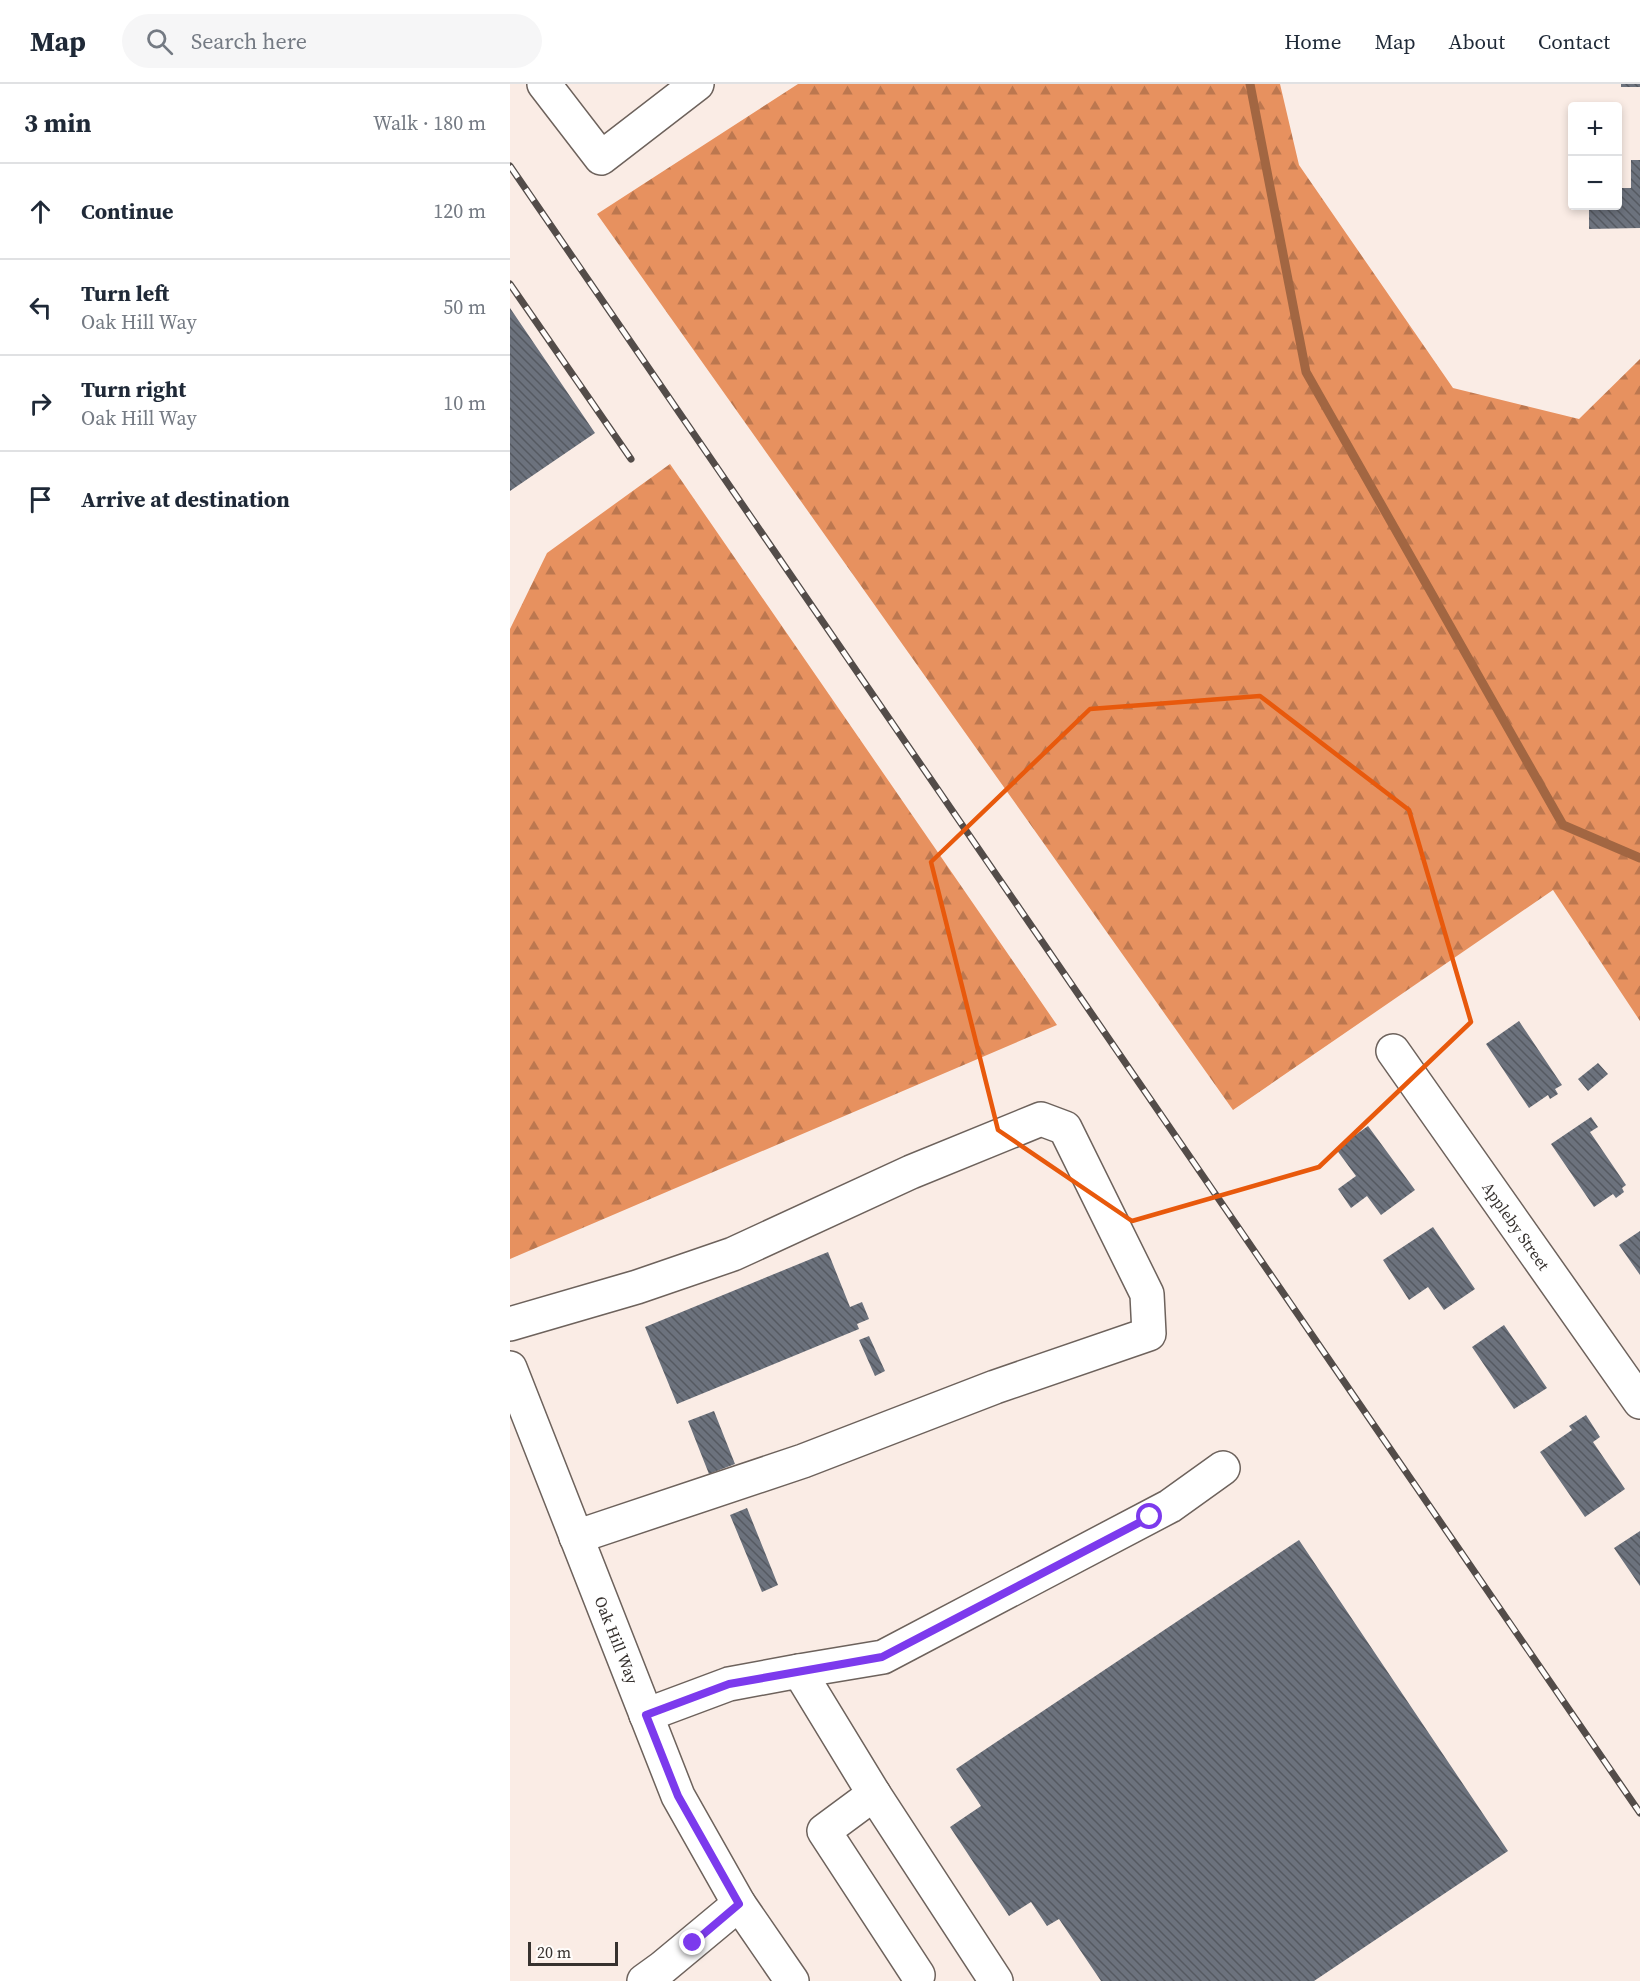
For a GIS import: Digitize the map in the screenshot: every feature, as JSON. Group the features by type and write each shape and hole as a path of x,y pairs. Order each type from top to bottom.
{"street":[{"path":"549,86 600,158 697,84"},
{"name":"Appleby Street","path":"1393,1051 1640,1402"},
{"path":"510,1324 638,1287 733,1254 911,1172 1041,1119 1065,1128 1147,1294 1149,1334 995,1387 803,1461 576,1537"},
{"name":"Oak Hill Way","path":"510,1368 678,1796 739,1904 792,1981"},
{"path":"646,1715 729,1684 882,1657 1170,1506 1223,1468"},
{"path":"799,1671 874,1794 996,1981"},
{"path":"874,1794 824,1831 918,1975"},
{"path":"644,1981 739,1904"}],"highlighted area":[{"path":"1260,696 1409,810 1471,1022 1319,1167 1132,1221 998,1130 931,862 1090,709"}],"green space":[{"path":"798,84 1280,84 1299,165 1453,388 1579,419 1640,359 1640,1021 1553,890 1233,1110 597,214"},
{"path":"670,464 1057,1025 510,1259 510,629 547,553"}],"building":[{"path":"1621,84 1640,84 1640,87 1621,87"},
{"path":"1631,160 1640,160 1640,228 1589,229 1589,210 1622,210 1622,188 1631,188"},
{"path":"510,308 595,433 510,491"},
{"path":"1519,1021 1562,1085 1555,1089 1558,1094 1550,1099 1548,1095 1529,1108 1486,1044"},
{"path":"1598,1063 1608,1074 1588,1091 1578,1079"},
{"path":"1591,1117 1598,1127 1590,1132 1626,1185 1622,1188 1624,1192 1616,1198 1613,1194 1594,1207 1551,1144"},
{"path":"1368,1126 1415,1190 1381,1215 1367,1196 1351,1208 1338,1189 1356,1176 1336,1149"},
{"path":"1433,1227 1475,1289 1444,1310 1428,1287 1409,1300 1383,1260"},
{"path":"1640,1231 1640,1275 1619,1245"},
{"path":"828,1252 850,1307 862,1302 869,1319 857,1324 859,1329 677,1404 645,1327"},
{"path":"1504,1325 1547,1388 1514,1409 1472,1347"},
{"path":"869,1336 885,1371 875,1376 859,1340"},
{"path":"714,1411 735,1464 709,1474 688,1421"},
{"path":"1586,1415 1600,1437 1593,1442 1625,1489 1585,1517 1540,1452 1572,1430 1569,1426"},
{"path":"747,1508 778,1585 762,1592 730,1515"},
{"path":"1640,1531 1640,1586 1614,1548"},
{"path":"1299,1540 1508,1851 1314,1981 1101,1981 1059,1919 1047,1926 1031,1902 1009,1916 950,1827 981,1806 956,1769"}],"waterway":[{"path":"1250,84 1306,372 1563,825 1640,858"}],"railway":[{"path":"510,166 1640,1813"},
{"path":"510,284 631,459"}],"route":[{"path":"693,1943 739,1904 678,1796 646,1715 729,1684 882,1657 1150,1517"}]}
